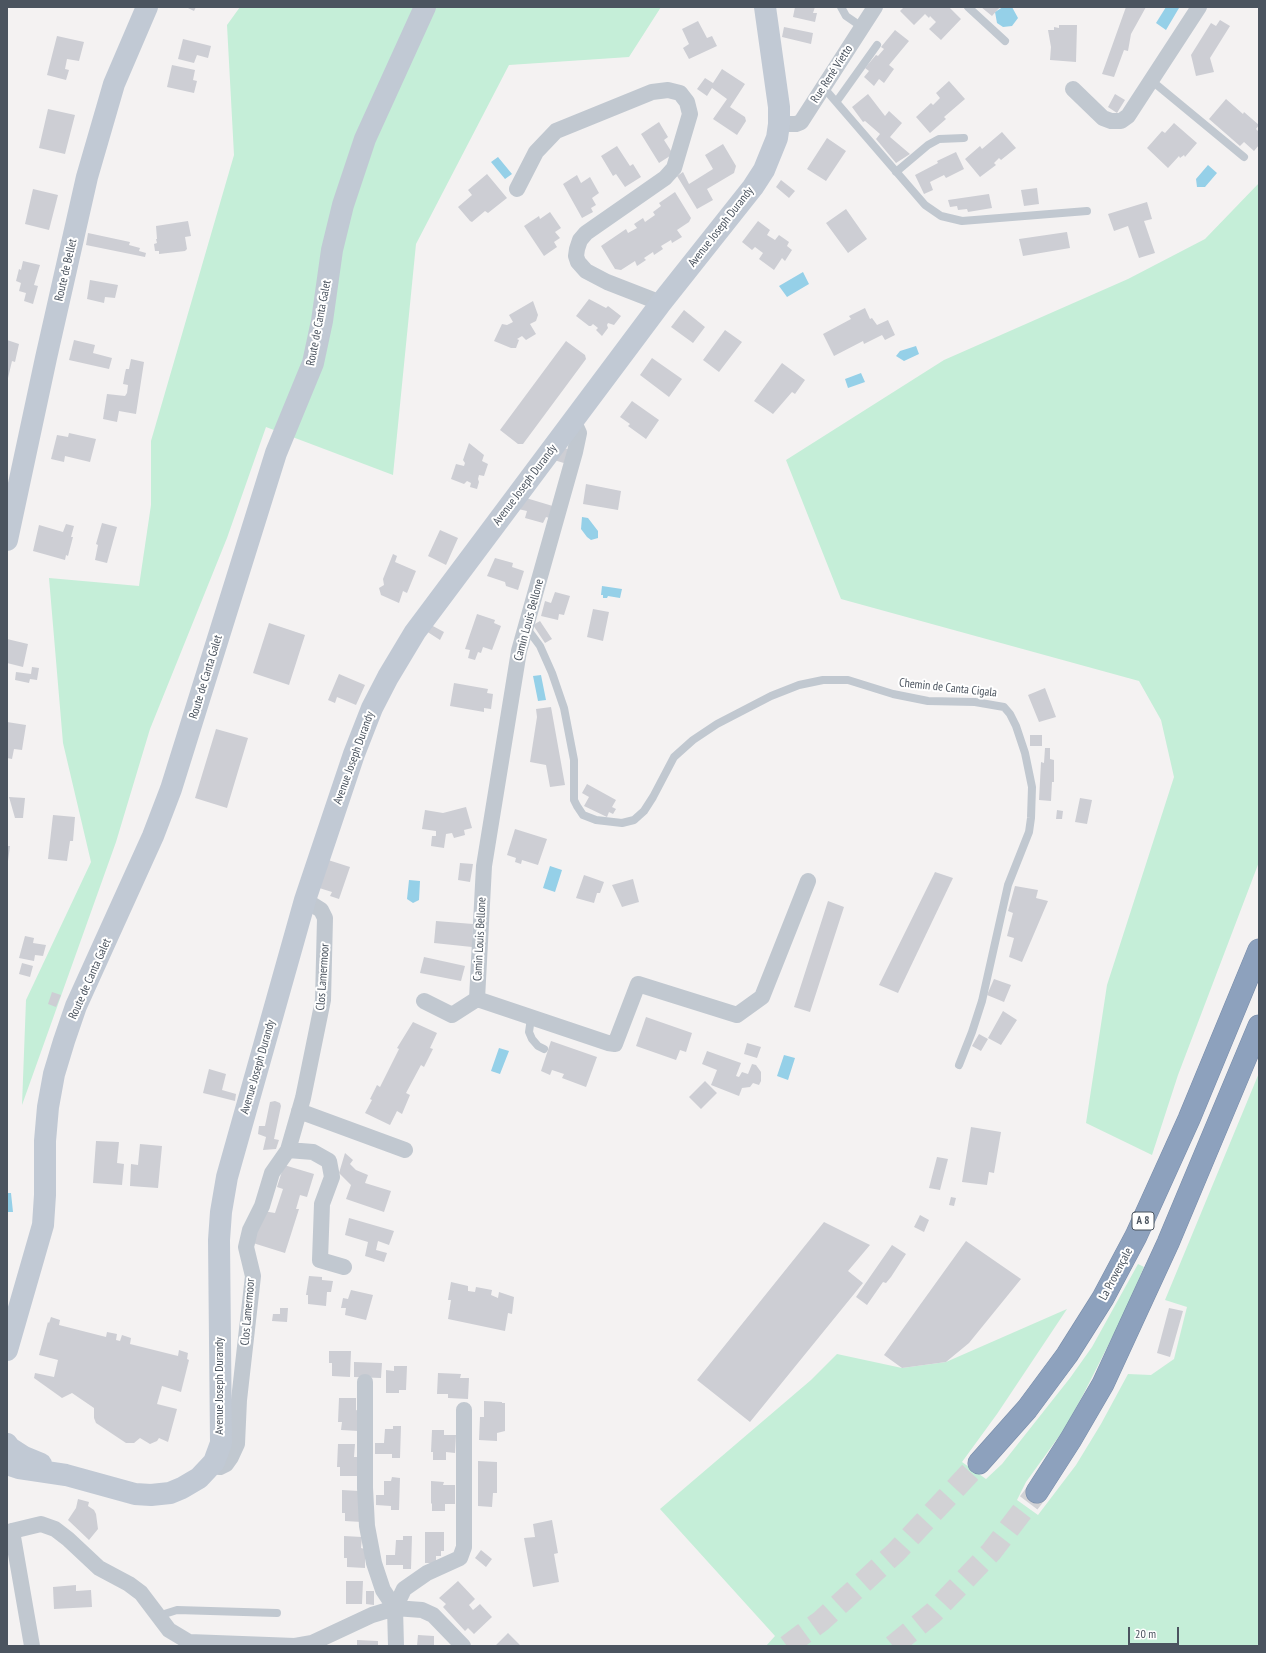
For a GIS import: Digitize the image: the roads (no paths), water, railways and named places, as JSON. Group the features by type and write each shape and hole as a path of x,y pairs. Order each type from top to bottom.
{"highway":[{"name":"La Provençale","path":"979,1463 1027,1409 1067,1355 1103,1298 1136,1236 1189,1120 1259,950"},
{"name":"A 8","path":"1037,1492 1071,1439 1103,1384 1168,1243 1259,1026"}],"street":[{"name":"Route de Bellet","path":"7,540 46,358 88,177 114,84 147,7"},
{"name":"Route de Canta Galet","path":"7,1350 43,1225 45,1195 45,1141 48,1107 54,1074 64,1040 76,1006 150,843 171,789 276,453 313,363 322,321 332,250 343,205 365,139 425,7"},
{"name":"Avenue Joseph Durandy","path":"7,1444 10,1448 24,1457 66,1475 135,1494 151,1496 170,1493 182,1488 198,1478 214,1462 221,1443 219,1240 226,1184 305,900 354,754 372,708 388,677 415,632 574,422 661,303 753,187 764,170 776,138 779,124 765,7"},
{"name":"Rue René Vietto","path":"779,124 796,124 801,122 875,7"},
{"path":"1073,89 1104,118 1111,121 1121,121 1128,116 1152,81 1198,7"},
{"path":"517,189 536,152 556,131 652,92 668,90 680,93 687,102 690,114 674,168 665,178 586,233 580,240 576,256 578,262 586,271 607,282 661,303"},
{"name":"Camin Louis Bellone","path":"477,999 484,866 519,651 575,452 579,432 574,422"},
{"path":"424,1001 452,1014 477,999 608,1044 615,1044 638,984 738,1014 762,997 808,881"},
{"name":"Clos Lamermoor","path":"210,1466 220,1467 226,1464 237,1444 239,1400 253,1276 246,1247 250,1230 262,1206 272,1173 288,1150 299,1111 323,1000 326,928 325,918 321,910 305,900"},
{"path":"299,1111 405,1150"},
{"path":"288,1150 313,1152 329,1161 332,1177 322,1204 320,1260 344,1268"},
{"path":"365,1382 365,1488 367,1526 374,1563 383,1590 395,1608"},
{"path":"396,1646 395,1608 404,1589 427,1573 460,1558 464,1547 464,1410"},
{"name":"Avenue Joseph Durandy","path":"11,1469 66,1475"},
{"path":"32,1646 10,1529 42,1520 68,1539 99,1568 135,1588 147,1600 168,1630 192,1644 295,1646 312,1643 372,1614 395,1608 422,1610 433,1615 463,1646"}],"lane":[{"path":"841,7 846,16 862,27"},
{"path":"968,7 1005,41"},
{"path":"837,101 877,45"},
{"path":"1152,81 1244,157"},
{"path":"824,88 837,101 925,205 942,216 962,221 1087,211"},
{"path":"896,172 928,145 939,139 964,138"},
{"name":"Chemin de Canta Cigala","path":"526,627 543,653 552,673 564,708 574,760 574,800 583,815 596,820 622,823 634,820 644,811 653,797 674,757 693,740 723,720 771,696 799,685 823,680 848,680 910,698 992,704 1004,707 1010,714 1016,726 1025,753 1032,787 1031,818 1029,832 1008,885 979,1011 959,1065"},
{"path":"532,1018 529,1032 532,1039 538,1046 544,1049"},
{"path":"158,1616 177,1610 277,1613"}],"water":[{"path":"1003,7 1012,7 1018,18 1012,26 1003,27 997,23 995,12"},
{"path":"1166,7 1179,8 1166,30 1156,23"},
{"path":"498,157 512,174 505,179 491,162"},
{"path":"1208,165 1217,173 1205,187 1197,187 1196,179"},
{"path":"803,272 809,284 787,297 779,286"},
{"path":"916,346 919,354 904,361 896,356 900,351"},
{"path":"861,373 865,382 848,388 845,379"},
{"path":"582,517 588,518 598,531 598,538 591,540 587,537 581,529"},
{"path":"602,586 622,589 620,598 608,596 607,598 603,598 603,595 601,595"},
{"path":"541,675 546,700 538,701 533,676"},
{"path":"550,866 562,870 555,892 543,888"},
{"path":"409,880 420,881 419,900 413,903 407,899"},
{"path":"499,1048 509,1051 500,1074 491,1071"},
{"path":"784,1055 795,1058 788,1080 777,1076"},
{"path":"7,1193 11,1193 13,1212 7,1212"}],"tunnel":[{"path":"787,1646 821,1621 896,1552 979,1463"},
{"path":"893,1646 933,1613 991,1552 1037,1492"}]}
